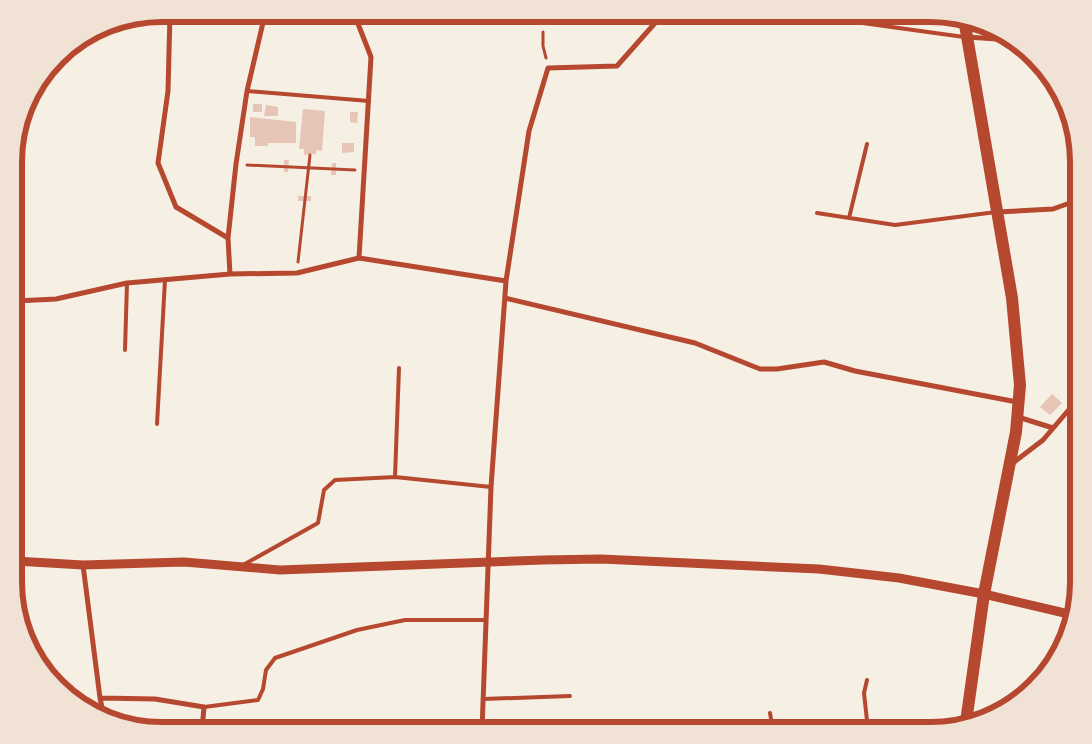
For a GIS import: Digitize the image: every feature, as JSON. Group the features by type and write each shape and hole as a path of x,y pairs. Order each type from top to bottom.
{"main road":[{"path":"965,27 1012,298 1020,385 1018,417 984,594 967,717"}],"street":[{"path":"170,23 168,91 158,163 176,207 228,238"},
{"path":"230,274 228,238 236,165 247,91 263,23"},
{"path":"358,23 371,57 359,258"},
{"path":"482,721 491,487 506,280 529,131 548,68 617,66 655,23"},
{"path":"967,37 996,39"},
{"path":"998,212 1053,209 1069,203"},
{"path":"23,301 56,299 127,284 165,280 230,274 297,273 359,258 506,280"},
{"path":"505,298 695,343 760,369 777,369 824,362 855,371 1019,402"},
{"path":"1010,464 1043,440 1069,409"},
{"path":"1018,417 1053,428"},
{"path":"23,561 84,565 184,562 288,570 601,559 819,569 898,578 984,594 1066,613"},
{"path":"84,565 102,708"},
{"path":"100,698 155,699 204,707 203,721"}],"lane":[{"path":"863,23 967,37"},
{"path":"247,91 369,101"},
{"path":"848,218 867,144"},
{"path":"817,213 895,224 998,212"},
{"path":"157,424 165,280"},
{"path":"125,350 127,284"},
{"path":"395,477 399,368"},
{"path":"241,566 318,524 324,490 335,480 395,477 491,487"},
{"path":"204,707 258,700 263,689 266,670 275,658 357,630 405,620 486,620"},
{"path":"867,680 864,693 867,722"},
{"path":"483,699 570,696"},
{"path":"770,714 771,722"}],"path":[{"path":"544,23 543,46 548,68"},
{"path":"297,273 310,156"},
{"path":"236,165 342,170"}],"building":[{"path":"253,104 262,104 262,112 253,112"},
{"path":"266,105 278,107 278,116 264,116"},
{"path":"303,109 325,111 322,151 316,150 316,154 304,155 304,149 299,149"},
{"path":"350,112 358,112 357,123 350,122"},
{"path":"250,117 296,122 296,143 268,143 268,146 255,146 255,137 250,137"},
{"path":"342,143 354,143 354,152 342,153"},
{"path":"284,160 289,160 288,172 284,172"},
{"path":"332,163 336,163 336,175 331,175"},
{"path":"298,196 311,196 311,201 298,201"},
{"path":"1052,394 1062,403 1050,415 1040,407"}]}
